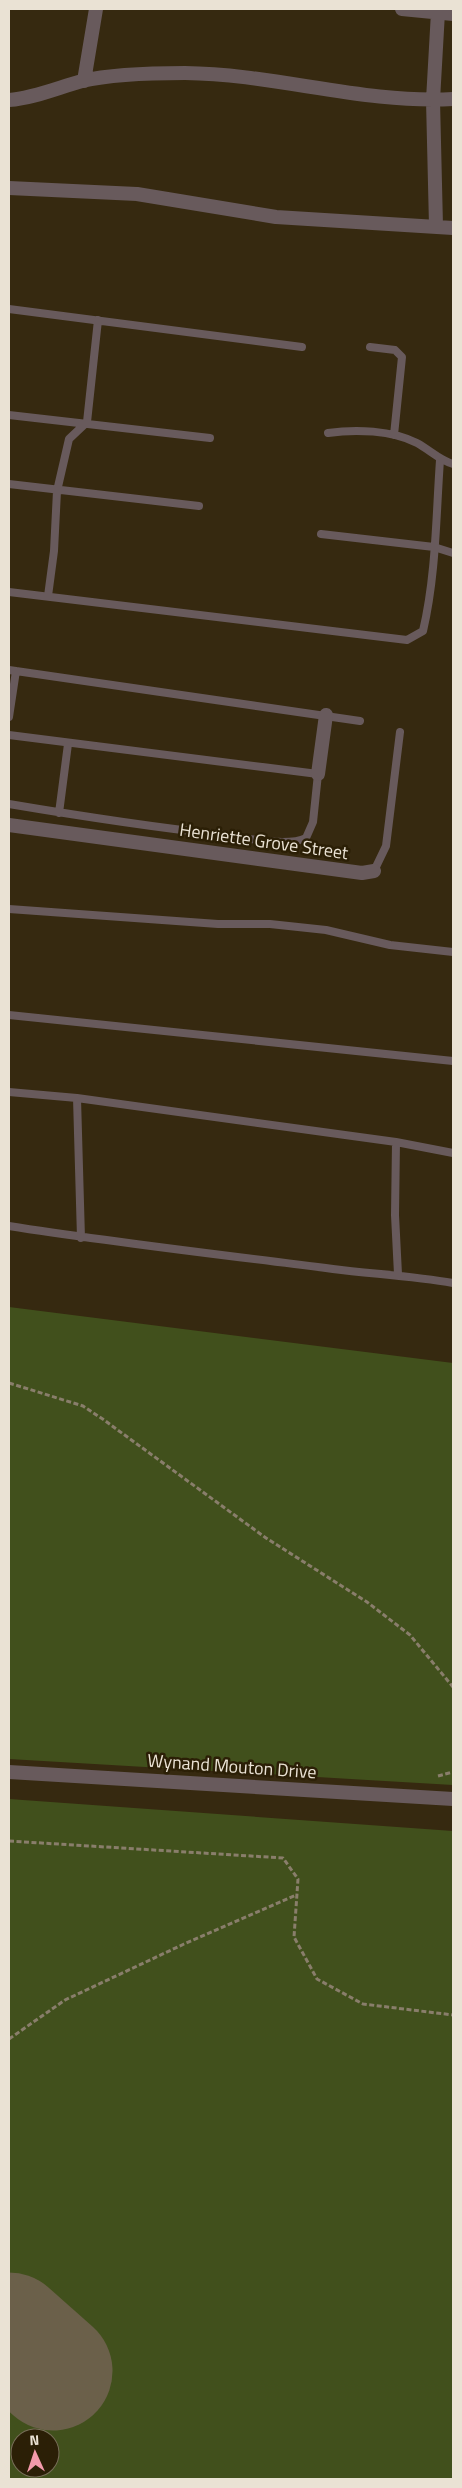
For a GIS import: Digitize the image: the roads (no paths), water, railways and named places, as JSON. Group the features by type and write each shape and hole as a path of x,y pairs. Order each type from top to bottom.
{"street":[{"path":"84,81 96,9"},
{"path":"402,9 453,14"},
{"path":"436,226 433,100 438,12"},
{"path":"9,100 25,99 84,81 185,73 232,76 328,91 433,100 453,99"},
{"path":"9,188 136,194 276,217 453,228"},
{"path":"318,774 326,715"},
{"name":"Henriette Grove Street","path":"9,825 362,873 374,871"},
{"name":"Wynand Mouton Drive","path":"9,1772 453,1799"}],"lane":[{"path":"9,309 302,346"},
{"path":"48,596 54,551 57,491 69,439 87,422 98,320"},
{"path":"370,347 395,350 402,357 394,435"},
{"path":"9,414 210,438"},
{"path":"328,433 363,432 394,435 415,442 440,460 453,464"},
{"path":"9,592 407,640 423,630 434,547 440,460"},
{"path":"9,484 199,506"},
{"path":"321,534 434,547 453,553"},
{"path":"9,717 12,671 360,721"},
{"name":"Henriette Grove Street","path":"374,871 386,846 400,732"},
{"path":"9,735 68,744 318,774 313,822 306,838 300,840 242,838 60,813 9,804"},
{"path":"60,813 68,744"},
{"path":"9,909 218,924 270,924 326,930 390,945 453,952"},
{"path":"9,1014 453,1062"},
{"path":"9,1092 77,1098 396,1142 453,1153"},
{"path":"77,1098 82,1238"},
{"path":"396,1142 395,1215 398,1274"},
{"path":"9,1226 82,1238 329,1268 398,1274 453,1283"}]}
